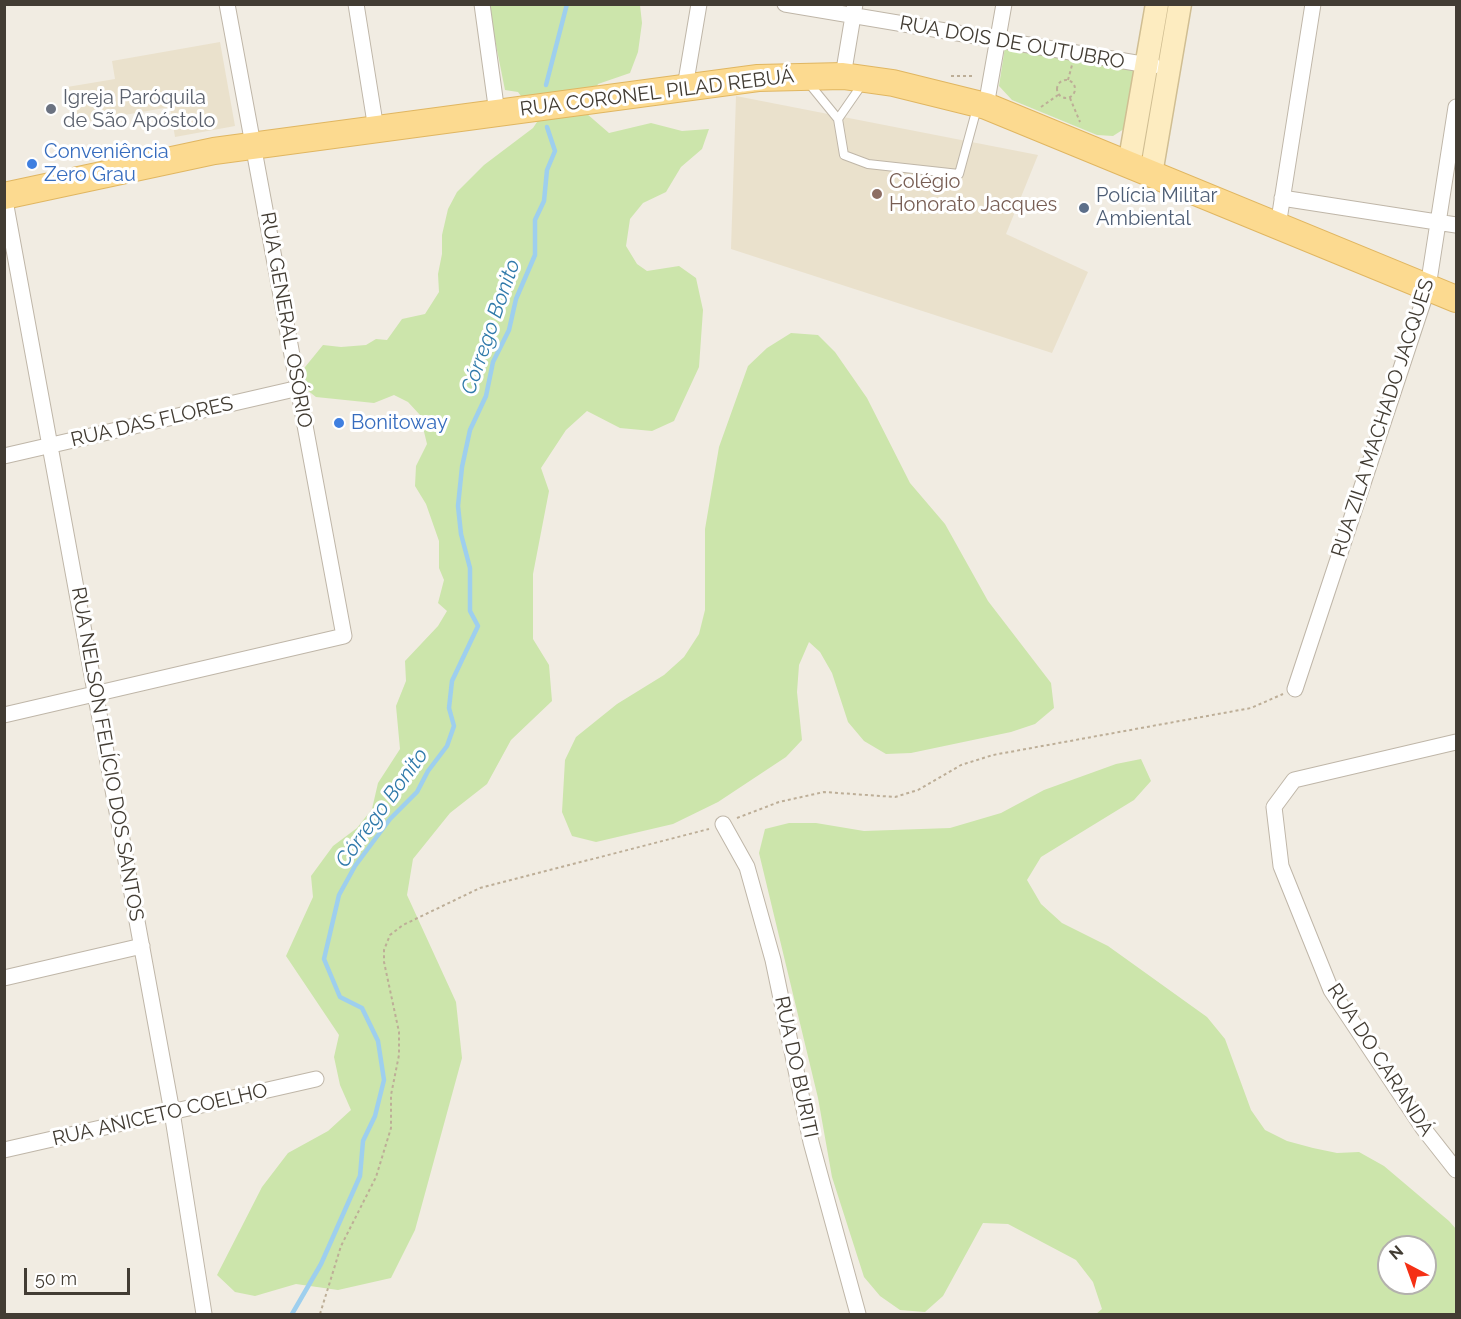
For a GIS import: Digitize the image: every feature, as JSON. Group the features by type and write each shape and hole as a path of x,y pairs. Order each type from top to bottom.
{"main road":[{"name":"RUA CORONEL PILAD REBUÁ","path":"5,196 127,169 254,146 376,129 685,87 802,75 854,78 893,83 982,105 1456,299"}],"street":[{"name":"RUA GENERAL OSÓRIO","path":"96,693 344,636 227,4"},
{"path":"356,4 376,129"},
{"path":"482,4 496,113"},
{"path":"685,87 699,4"},
{"name":"RUA DOIS DE OUTUBRO","path":"785,4 854,10 997,40 1169,69"},
{"path":"982,105 1004,4"},
{"path":"1140,169 1146,65 1157,4"},
{"path":"1140,169 1169,69 1180,4"},
{"path":"1278,226 1313,4"},
{"path":"854,10 854,78"},
{"name":"RUA ZILA MACHADO JACQUES","path":"1295,689 1428,287 1456,107"},
{"name":"RUA NELSON FELÍCIO DOS SANTOS","path":"5,196 172,1112 204,1314"},
{"path":"1282,198 1456,225"},
{"name":"RUA DAS FLORES","path":"4,456 298,388"},
{"path":"4,715 96,693"},
{"name":"RUA DO CARANDÁ","path":"1456,742 1294,780 1275,807 1281,866 1331,990 1423,1128 1456,1170"},
{"name":"RUA DO BURITI","path":"723,824 747,867 774,960 812,1142 861,1313"},
{"path":"4,978 142,946"},
{"name":"RUA ANICETO COELHO","path":"4,1150 316,1079"}],"lane":[{"path":"802,75 838,119 844,155 868,164 959,174 982,105"},
{"path":"838,119 854,78"}],"path":[{"path":"1068,80 1073,62"},
{"path":"1058,95 1057,85 1068,80"},
{"path":"1068,80 1075,89 1070,98"},
{"path":"1058,95 1064,99 1070,98"},
{"path":"1038,108 1058,95"},
{"path":"1070,98 1081,125"},
{"path":"320,1314 341,1246 376,1177 391,1128 391,1095 399,1054 399,1032 384,962 384,950 390,935 404,925 480,888 723,824 779,802 824,792 896,797 918,790 961,765 993,755 1251,708 1295,689"}],"shaded area":[{"path":"220,42 235,126 175,137 170,107 73,124 67,87 115,79 112,61"},
{"name":"Colégio Honorato Jacques","path":"736,96 1038,155 1006,234 1088,272 1052,353 731,249"}],"green space":[{"path":"486,5 640,5 642,23 638,52 630,73 598,84 592,97 527,104 518,92 505,90 494,35 487,21"},
{"path":"1005,47 1139,70 1127,127 1113,136 1097,135 1012,100 999,86"},
{"path":"579,107 609,133 651,123 682,131 709,129 702,149 681,167 666,192 643,203 630,219 626,246 637,264 647,271 679,266 696,278 703,310 699,367 674,421 652,431 620,428 587,411 566,430 541,468 549,491 533,574 533,639 549,665 552,701 511,740 487,784 450,813 413,859 407,895 456,1002 462,1058 415,1230 391,1278 338,1290 296,1284 255,1296 235,1292 217,1275 262,1187 288,1153 328,1131 351,1110 340,1085 334,1057 339,1035 286,956 313,897 311,876 333,846 357,828 372,809 378,783 400,749 396,706 406,681 405,661 438,626 447,611 438,603 444,580 439,568 439,541 426,504 415,486 416,466 427,444 420,415 408,402 394,395 374,403 316,397 307,390 301,372 323,345 341,347 366,345 376,339 387,340 402,319 425,314 439,292 438,274 442,254 442,235 448,209 457,192 484,165 533,128 545,110"},
{"path":"791,333 818,335 835,352 867,398 910,483 945,524 988,601 1051,683 1054,708 1035,724 1011,732 911,753 886,754 864,741 848,722 832,673 820,652 809,642 799,665 797,692 802,740 786,757 718,802 673,824 596,842 572,836 562,812 565,760 576,737 617,704 664,675 684,657 699,634 705,610 705,529 719,447 748,366 767,348"},
{"path":"1141,759 1151,781 1134,800 1041,857 1027,880 1041,904 1062,923 1108,946 1207,1017 1225,1039 1251,1110 1265,1130 1287,1141 1313,1148 1337,1153 1359,1152 1384,1166 1449,1221 1456,1229 1456,1314 1096,1314 1102,1309 1093,1282 1076,1260 1008,1224 983,1223 943,1296 925,1312 900,1310 880,1296 864,1277 832,1177 818,1098 759,853 765,829 789,823 816,823 864,831 950,828 1001,813 1044,790 1116,764"}],"waterway":[{"path":"546,85 567,4"},
{"name":"Córrego Bonito","path":"292,1314 321,1264 360,1176 363,1141 375,1116 384,1080 378,1041 362,1008 340,997 324,959 339,895 355,866 390,819 417,792 428,771 447,746 454,726 449,708 452,681 478,626 470,611 470,568 461,534 458,506 462,467 470,430 486,396 493,362 509,330 516,299 535,255 535,220 544,201 547,170 555,151 547,127"}],"place":[{"name":"Igreja Paróquila de São Apóstolo","path":"51,109"},
{"name":"Conveniência Zero Grau","path":"32,164"},
{"name":"Colégio Honorato Jacques","path":"877,194"},
{"name":"Polícia Militar Ambiental","path":"1084,208"},
{"name":"Bonitoway","path":"339,423"}]}
